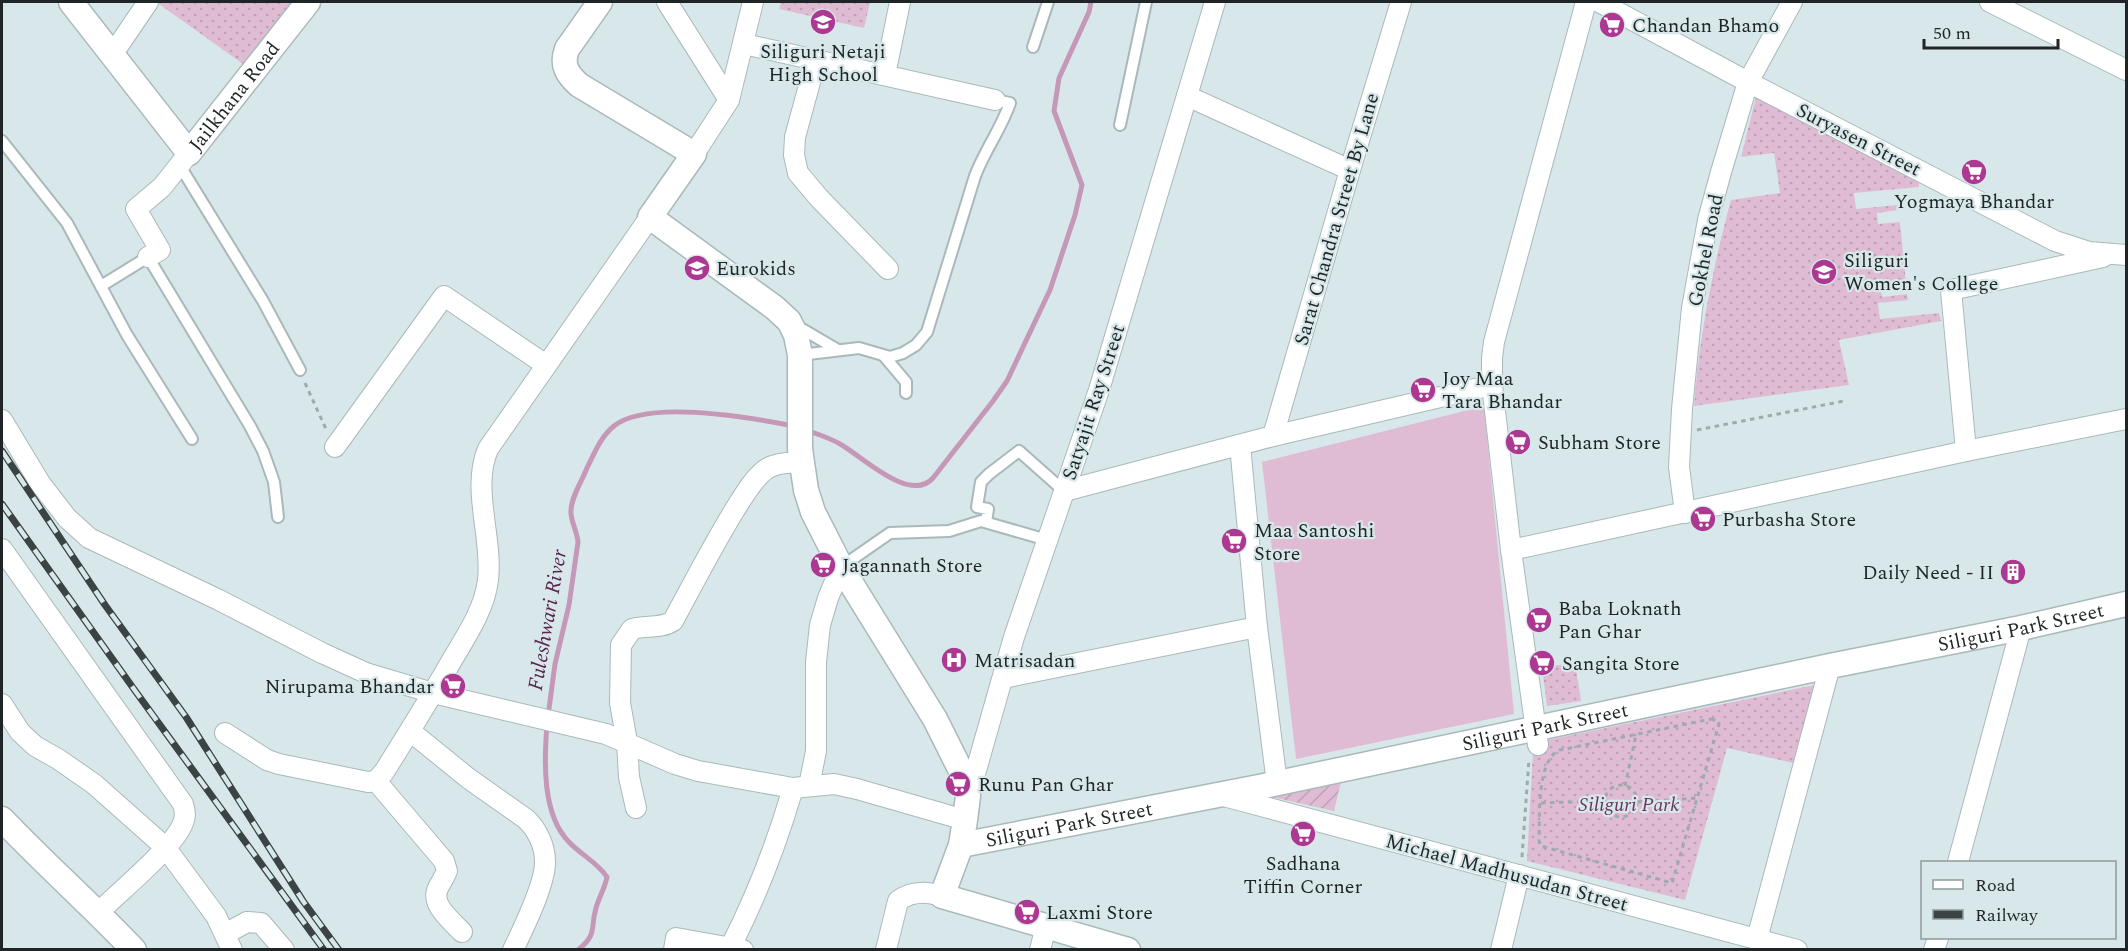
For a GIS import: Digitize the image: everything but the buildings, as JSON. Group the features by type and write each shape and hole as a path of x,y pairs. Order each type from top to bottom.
{"street":[{"name":"Jailkhana Road","path":"71,2 112,55 184,160 308,2"},
{"path":"112,55 148,2"},
{"path":"600,2 567,49 564,57 567,72 579,85 694,154"},
{"path":"667,2 729,100"},
{"path":"225,733 267,760 279,764 368,782 376,781 410,731 478,614 488,580 489,562 482,475 484,459 492,440 694,154 729,100 753,2"},
{"path":"885,75 900,2"},
{"name":"Satyajit Ray Street","path":"966,811 1014,637 1099,390 1215,2"},
{"name":"Sarat Chandra Street By Lane","path":"1273,436 1401,2"},
{"path":"1534,741 1492,385 1492,358 1494,342 1586,2"},
{"name":"Suryasen Street","path":"1599,2 2055,241 2089,252 2119,255"},
{"name":"Gokhel Road","path":"1685,513 1679,467 1681,431 1692,308 1708,220 1748,82 1792,2"},
{"path":"1990,2 2127,70"},
{"path":"744,44 995,99"},
{"path":"816,60 795,137 794,154 798,173 888,269"},
{"path":"1187,96 1350,170"},
{"path":"148,257 160,249 136,209 162,187 184,160"},
{"path":"650,217 775,308 789,321 796,335 800,367 800,456 806,490 813,512 841,567 935,719 960,769 966,811 961,845 942,896"},
{"path":"1966,451 1951,290 2119,255"},
{"path":"335,447 444,296 546,365"},
{"path":"1064,491 1240,444 1492,385"},
{"path":"1511,550 1966,451 2127,419"},
{"path":"2,420 40,483 67,518 89,538 366,673 433,693 606,734 675,764 698,771 801,787 834,784 966,811"},
{"path":"1240,444 1257,627 1277,783"},
{"path":"636,808 629,777 627,742 620,703 621,645 632,629 643,626 665,626 673,621 710,550 747,491 765,470 800,456"},
{"path":"2,549 183,804 185,815 183,825 165,847 98,913"},
{"path":"674,950 676,938 737,948 748,911 816,752 816,662 820,625 841,567"},
{"name":"Siliguri Park Street","path":"961,845 1277,783 1534,741 1830,666 2021,628 2127,604"},
{"path":"1003,678 1257,627"},
{"path":"1958,861 2021,628"},
{"path":"1757,939 1830,666"},
{"path":"2,704 20,732 35,746 94,784 165,847 216,916 228,942 247,922 261,923 284,950"},
{"path":"410,731 534,827 545,859 544,873 513,950"},
{"path":"376,781 438,851 444,861 447,871 435,899 462,932"},
{"name":"Michael Madhusudan Street","path":"1218,794 1521,870 1797,950"},
{"path":"2,819 134,950"},
{"path":"1501,950 1521,870"},
{"path":"886,950 898,902 909,894 917,892 942,896 1128,950"},
{"path":"1040,950 1046,926"}],"lane":[{"path":"1033,47 1048,2"},
{"path":"1120,125 1146,2"},
{"path":"800,367 838,350 859,348 890,357 903,353 916,345 927,332 975,176 1010,103 995,99"},
{"path":"2,141 67,223 127,335 192,439"},
{"path":"184,160 300,370"},
{"path":"101,286 148,257 254,434 274,482 278,517"},
{"path":"789,321 838,350"},
{"path":"884,356 906,382 906,393"},
{"path":"986,522 988,508 977,507 981,482 1019,451 1064,491"},
{"path":"841,567 890,532 949,531 976,522 986,522 1047,540"}],"path":[{"path":"300,370 311,401 335,447"},
{"path":"1681,431 1692,431 1844,401"},
{"path":"1711,719 1718,721 1697,798 1674,880 1670,883 1542,847 1539,841 1544,771 1553,754 1560,750 1711,719"},
{"path":"1625,786 1636,735"},
{"path":"1521,870 1534,741"},
{"path":"1617,785 1634,791 1637,802 1630,814 1618,817 1608,811 1605,801 1607,793 1617,785"},
{"path":"1637,802 1697,798"},
{"path":"1541,803 1605,801"}],"green space":[{"path":"161,2 291,2 243,64 159,4"},
{"path":"781,2 870,2 864,28 779,9"},
{"path":"1756,97 1919,181 1919,187 1854,193 1856,209 1898,205 1898,210 1877,213 1878,224 1900,222 1906,283 1880,286 1882,297 1907,294 1908,300 1878,303 1880,319 1939,313 1941,321 1839,340 1849,385 1694,406 1699,354 1708,302 1731,200 1780,193 1774,153 1741,157"},
{"path":"1484,406 1514,714 1296,759 1262,462"},
{"path":"1575,662 1581,701 1547,706 1542,668"},
{"name":"Siliguri Park","path":"1815,685 1793,763 1727,748 1685,900 1527,861 1533,750 1543,741"},
{"path":"1341,782 1334,811 1272,797"}],"waterway":[{"name":"Fuleshwari River","path":"806,430 836,442 899,482 912,485 923,484 933,478 1007,381 1050,290 1075,215 1082,185 1054,111 1059,78 1089,12 1091,2"},
{"name":"Fuleshwari River","path":"548,716 555,664 569,605 578,542 571,506 587,468 605,435 614,426 630,418 651,413 728,415 794,426"},
{"name":"Fuleshwari River","path":"547,725 545,755 547,787 554,817 560,831 569,842 599,867 607,877 594,915 591,935 578,950"}],"railway":[{"path":"2,451 105,605 186,717 303,901 339,950"},
{"path":"2,504 324,950"}],"place":[{"name":"Siliguri Netaji High School","path":"823,22"},
{"name":"Chandan Bhamo","path":"1612,25"},
{"name":"Yogmaya Bhandar","path":"1974,172"},
{"name":"Eurokids","path":"697,268"},
{"name":"Siliguri Women's College","path":"1824,272"},
{"name":"Joy Maa Tara Bhandar","path":"1423,390"},
{"name":"Subham Store","path":"1518,442"},
{"name":"Purbasha Store","path":"1703,519"},
{"name":"Maa Santoshi Store","path":"1234,541"},
{"name":"Jagannath Store","path":"823,565"},
{"name":"Daily Need - II","path":"2013,572"},
{"name":"Baba Loknath Pan Ghar","path":"1539,620"},
{"name":"Matrisadan","path":"954,660"},
{"name":"Sangita Store","path":"1542,663"},
{"name":"Nirupama Bhandar","path":"453,686"},
{"name":"Runu Pan Ghar","path":"958,784"},
{"name":"Sadhana Tiffin Corner","path":"1303,834"},
{"name":"Laxmi Store","path":"1027,912"}]}
